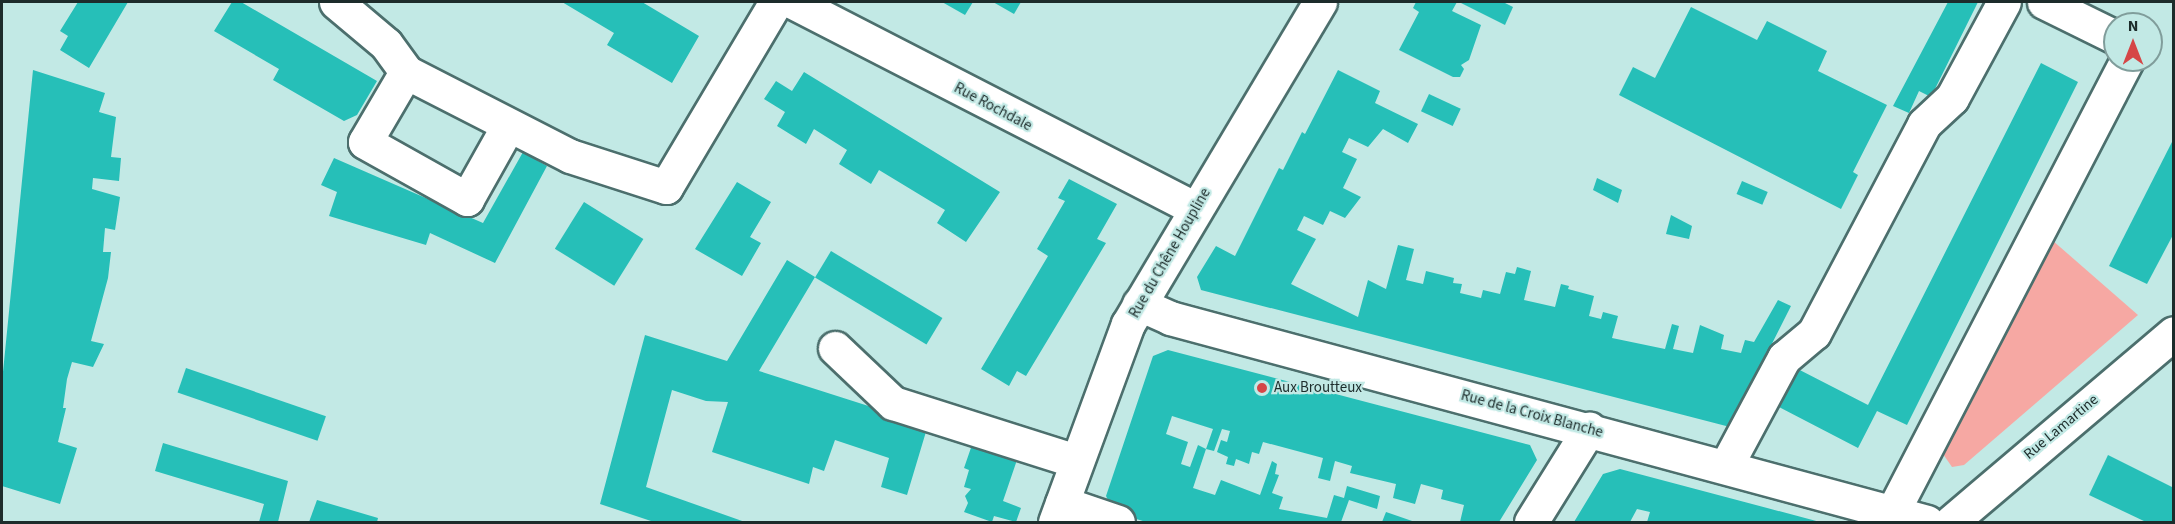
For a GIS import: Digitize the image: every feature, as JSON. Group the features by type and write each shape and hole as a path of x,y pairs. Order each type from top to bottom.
{"street":[{"path":"336,2 386,44 406,72 570,156 666,187 776,2"},
{"name":"Rue Rochdale","path":"793,2 1195,209"},
{"name":"Rue du Chêne Houpline","path":"1059,513 1120,341 1138,304 1320,2"},
{"path":"1726,466 1784,358 1814,333 1924,124 1952,98 2004,2"},
{"path":"2044,2 2103,31"},
{"path":"406,72 365,142 467,199 508,126"},
{"path":"1893,511 2121,72"},
{"name":"Rue de la Croix Blanche","path":"1138,304 1170,318 1589,429 1927,522"},
{"name":"Rue Lamartine","path":"1951,522 2174,333"},
{"path":"835,348 893,404 1076,461"},
{"path":"1532,522 1589,429"},
{"path":"1059,513 1118,522"}],"shaded area":[{"path":"2052,240 2138,315 1964,465 1952,467 1943,454"}],"building":[{"path":"78,2 128,2 89,68 60,50 68,36 60,31"},
{"path":"232,2 241,2 377,81 357,115 344,121 273,80 279,69 214,31"},
{"path":"562,2 642,2 699,36 672,83 607,45 614,33"},
{"path":"942,2 973,2 965,15"},
{"path":"993,2 1021,2 1014,14"},
{"path":"1416,2 1457,2 1452,11 1481,25 1469,60 1461,65 1464,69 1460,77 1453,77 1399,50 1419,12 1413,8"},
{"path":"1459,2 1503,2 1513,7 1505,25"},
{"path":"1948,2 1978,2 1931,97 1919,91 1909,113 1893,106"},
{"path":"1691,7 1757,40 1767,21 1827,51 1818,71 1887,105 1853,172 1858,175 1841,209 1619,95 1633,67 1655,78"},
{"path":"2041,63 2078,82 1907,425 1877,411 1858,448 1771,403 1790,365 1868,405"},
{"path":"33,70 105,93 99,112 116,117 111,157 121,158 119,181 93,178 92,189 120,197 115,230 105,228 103,252 111,252 108,278 91,341 104,344 93,367 72,362 67,379 63,408 66,408 58,442 77,448 60,504 2,486 2,382"},
{"path":"1338,70 1380,91 1375,103 1418,124 1408,143 1383,129 1368,147 1349,138 1342,152 1357,159 1343,188 1361,197 1345,218 1330,211 1323,225 1304,216 1297,230 1316,239 1291,284 1358,317 1368,280 1386,289 1398,245 1414,249 1406,280 1423,284 1426,271 1454,278 1453,283 1462,284 1460,293 1481,298 1483,290 1500,294 1506,272 1515,274 1517,267 1531,271 1524,300 1555,307 1561,284 1569,286 1568,289 1594,296 1589,316 1601,319 1603,312 1618,316 1612,338 1665,349 1672,324 1679,326 1673,349 1693,353 1700,325 1724,335 1721,349 1741,353 1745,340 1754,342 1778,300 1791,306 1730,427 1201,290 1197,277 1216,246 1235,256 1279,168 1283,170 1302,132 1305,134"},
{"path":"804,72 1000,192 966,242 937,223 945,210 879,170 871,184 839,164 847,150 814,129 806,144 777,126 785,112 764,99 776,81 792,91"},
{"path":"1429,94 1461,109 1453,126 1421,111"},
{"path":"2174,138 2174,233 2147,284 2109,266"},
{"path":"523,152 547,166 495,263 430,233 426,245 329,216 337,192 321,185 334,158 483,223"},
{"path":"1597,178 1622,190 1618,203 1593,190"},
{"path":"1069,179 1117,204 1097,239 1106,243 1026,376 1017,371 1009,386 981,369 1048,256 1037,249 1065,201 1058,198"},
{"path":"1742,181 1768,192 1762,205 1737,194"},
{"path":"737,182 771,202 750,237 761,243 742,276 695,249"},
{"path":"584,202 643,239 614,286 555,249"},
{"path":"1671,215 1692,226 1689,239 1666,234"},
{"path":"831,251 942,318 926,345 815,278"},
{"path":"787,260 815,277 759,371 928,425 907,495 881,487 889,458 835,440 824,471 813,467 809,484 712,452 728,402 706,401 672,390 646,487 745,522 654,522 600,504 645,335 727,361"},
{"path":"1168,350 1530,445 1537,460 1499,522 1460,522 1464,505 1441,499 1443,490 1421,484 1415,504 1393,498 1396,484 1350,473 1352,466 1335,461 1330,481 1318,478 1323,458 1263,442 1259,454 1252,452 1249,464 1236,459 1234,466 1226,464 1228,457 1217,452 1221,440 1227,442 1230,431 1222,429 1214,451 1206,449 1193,488 1215,495 1221,480 1260,495 1272,461 1277,464 1275,474 1279,475 1272,493 1283,497 1279,509 1327,518 1334,495 1344,498 1347,486 1380,496 1377,509 1349,500 1341,522 1146,522 1114,512 1106,496 1153,356","holes":["1172,416 1213,429 1206,449 1198,445 1190,467 1181,464 1188,442 1166,434"]},
{"path":"186,368 326,416 317,441 178,393"},
{"path":"974,439 1019,454 1003,501 1021,508 1016,522 994,516 992,522 964,512 968,503 965,496 971,489 964,487 969,470 964,468"},
{"path":"163,443 288,481 278,522 259,522 264,504 155,471"},
{"path":"2108,455 2174,488 2174,522 2146,522 2089,495"},
{"path":"1620,469 1820,522 1647,522 1650,512 1637,509 1630,522 1574,522 1603,474"},
{"path":"317,500 378,518 377,522 309,522"},
{"path":"1386,512 1389,513 1415,522 1382,522"}],"place":[{"name":"Aux Broutteux","path":"1262,388"}]}
